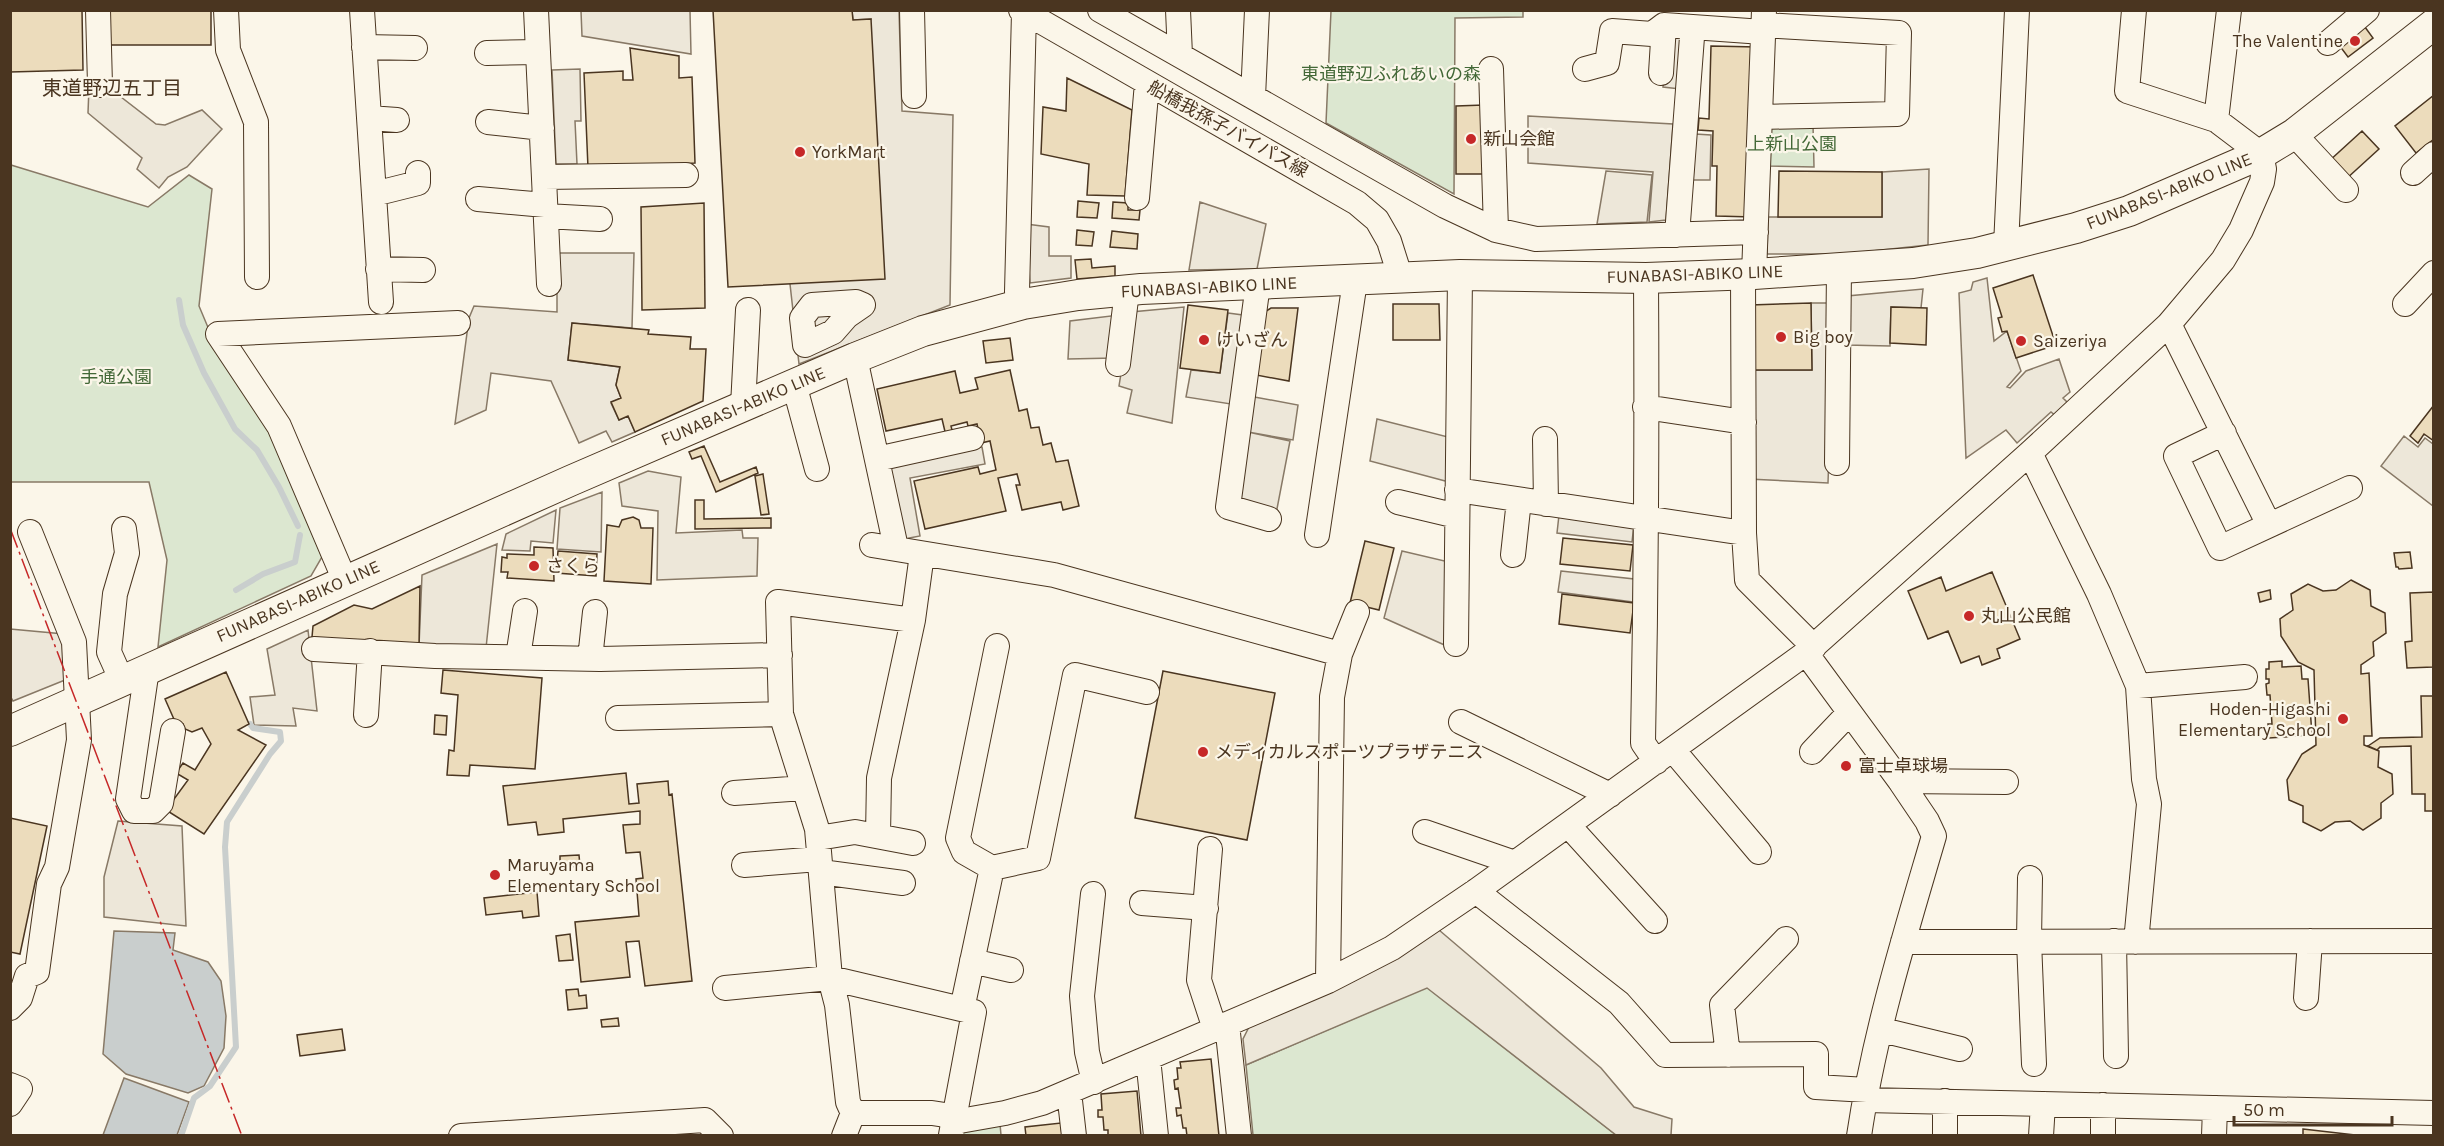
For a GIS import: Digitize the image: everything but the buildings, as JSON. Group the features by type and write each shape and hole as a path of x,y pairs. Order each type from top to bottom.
{"main road":[{"name":"FUNABASI-ABIKO LINE","path":"10,731 321,591 743,406 855,358 923,332 1023,304 1078,295 1127,291 1460,275 1646,278 1749,274 1913,263 2006,246 2076,228 2129,211 2261,154 2294,134 2433,24"}],"street":[{"path":"98,10 99,85"},
{"path":"226,10 228,50 256,122 257,277"},
{"path":"362,10 381,302"},
{"path":"536,10 549,284"},
{"path":"912,10 914,96"},
{"path":"1100,10 1445,206 1496,230 1536,239 1756,232"},
{"path":"1178,10 1180,56"},
{"path":"1253,97 1257,10"},
{"path":"2006,246 2017,10"},
{"path":"952,1129 1006,1124 1042,1103 1328,981 1392,948 1476,891 1810,650 2030,453 2169,324 2223,260 2241,230 2262,182 2264,169 2261,154 2216,120 2127,91 2134,10"},
{"path":"2216,120 2229,10"},
{"path":"1022,11 1017,292 1023,304"},
{"name":"船橋我孫子バイパス線","path":"1022,11 1357,203 1377,220 1389,241 1401,279"},
{"path":"2328,43 2353,15"},
{"path":"1764,23 1756,232 1749,274 1744,422 1744,533 1747,580 1810,650 1849,713 1927,821 1934,837 1903,942 1866,1095 1859,1136"},
{"path":"1585,69 1607,63 1612,31 1652,34 1664,25 1764,23 1899,33 1897,114 1761,117"},
{"path":"1661,73 1664,25"},
{"path":"1677,235 1692,37"},
{"path":"364,47 415,48"},
{"path":"488,53 538,52"},
{"path":"1491,69 1496,230"},
{"path":"1137,198 1147,83"},
{"path":"369,117 397,120"},
{"path":"488,122 542,128"},
{"path":"2294,134 2346,190"},
{"path":"2413,173 2433,154"},
{"path":"374,194 418,183 418,173"},
{"path":"544,177 686,175"},
{"path":"478,199 600,219"},
{"path":"378,269 423,270"},
{"path":"1837,463 1839,269"},
{"path":"2405,304 2433,273"},
{"path":"1456,644 1460,275"},
{"path":"1646,278 1647,520 1643,743 1665,756 1759,852"},
{"path":"1317,535 1355,281"},
{"path":"1258,285 1228,507 1269,519"},
{"path":"1118,364 1127,291"},
{"path":"743,406 748,310"},
{"path":"340,569 279,426 218,334 458,323"},
{"path":"2169,324 2269,525"},
{"path":"855,358 877,459 884,544 922,554 1054,575 1340,654"},
{"path":"794,384 818,469"},
{"path":"1645,407 1744,422"},
{"path":"2224,433 2176,456 2220,548 2350,488"},
{"path":"877,459 972,438"},
{"path":"1545,440 1546,504"},
{"path":"2030,453 2099,594 2138,686 2144,779 2149,804 2125,942 2116,1056"},
{"path":"1457,490 1744,533"},
{"path":"1513,555 1520,500"},
{"path":"1398,502 1457,516"},
{"path":"124,529 127,553 115,594 109,652 134,675 128,799 134,811 153,811 161,803 173,731"},
{"path":"10,1008 20,998 27,976 38,972 49,884 57,867 79,740 74,642 30,532"},
{"path":"878,836 879,778 913,620 922,554"},
{"path":"844,1136 853,1113 848,1102 837,1005 830,978 819,856 804,788 781,714 778,602 913,620"},
{"path":"518,657 525,611"},
{"path":"590,659 595,612"},
{"path":"1328,981 1332,697 1340,654 1357,612"},
{"path":"997,646 958,838 964,852 992,868 1038,858 1075,675 1147,692"},
{"path":"314,649 435,656 590,659 780,655"},
{"path":"366,715 370,651"},
{"path":"2138,686 2245,677"},
{"path":"1812,752 1849,713"},
{"path":"618,718 781,714"},
{"path":"1461,722 1610,795"},
{"path":"1899,781 2007,782"},
{"path":"734,793 804,788"},
{"path":"1568,825 1655,921"},
{"path":"1425,831 1515,863"},
{"path":"819,856 855,832 913,843"},
{"path":"1210,849 1199,980 1221,1027 1239,1136"},
{"path":"744,865 819,856 903,883"},
{"path":"962,1009 992,868"},
{"path":"2030,878 2029,941 2034,1064"},
{"path":"1476,891 1619,1003 1665,1055 1816,1054 1816,1087 1866,1095 1945,1101 2433,1113"},
{"path":"1093,894 1082,996 1087,1052 1094,1082"},
{"path":"1142,903 1206,908"},
{"path":"1728,1055 1722,1005 1786,939"},
{"path":"2306,998 2310,941"},
{"path":"1903,942 2433,941"},
{"path":"972,961 1011,970"},
{"path":"725,988 830,978 974,1012 952,1129"},
{"path":"1882,1030 1960,1049"},
{"path":"1148,1058 1156,1136"},
{"path":"10,1085 20,1089 10,1104"},
{"path":"1070,1092 1074,1136"},
{"path":"1945,1101 1945,1136"},
{"path":"2041,1136 2043,1104"},
{"path":"2103,1105 2103,1136"},
{"path":"2214,1136 2215,1108"},
{"path":"853,1113 945,1115 952,1129"},
{"path":"461,1136 705,1120 721,1136"}],"green space":[{"name":"東道野辺ふれあいの森","path":"1331,11 1523,11 1523,17 1455,18 1454,194 1326,123"},
{"name":"上新山公園","path":"1779,122 1813,124 1814,167 1770,166 1771,129"},
{"name":"手通公園","path":"11,165 148,207 189,175 212,189 199,306 220,356 271,430 322,557 311,576 158,647 167,560 149,482 11,482"},
{"path":"1427,987 1616,1135 1253,1135 1246,1065"},
{"path":"1000,1124 1001,1135 958,1136 959,1128"}],"shaded area":[{"path":"581,11 690,11 691,54 582,36"},
{"path":"852,11 899,11 902,111 953,115 950,305 799,364 790,284 871,19 853,20"},
{"path":"1668,33 1685,35 1680,89 1663,87"},
{"path":"580,69 581,121 575,121 577,164 556,164 552,70"},
{"path":"89,87 108,87 156,124 165,125 202,110 222,129 187,167 168,177 159,188 137,169 142,158 88,113"},
{"path":"1528,116 1673,124 1666,220 1649,222 1653,172 1528,163"},
{"path":"1695,134 1711,135 1710,180 1693,180"},
{"path":"1929,169 1928,245 1844,254 1767,254 1768,217 1882,217 1882,172"},
{"path":"1606,171 1652,175 1647,222 1597,224"},
{"path":"1200,202 1266,224 1257,269 1189,270"},
{"path":"1026,224 1049,227 1049,256 1071,256 1071,278 1030,283"},
{"path":"557,253 634,253 632,328 572,323 568,360 620,367 616,385 621,398 611,403 619,420 628,416 635,432 612,442 606,431 579,443 551,381 491,373 486,410 455,424 469,318 474,306 557,312"},
{"path":"1987,278 1994,341 2007,331 2021,371 2007,387 2010,388 2026,371 2059,359 2070,392 2063,398 2070,405 2057,417 2051,412 2017,443 2006,430 1966,458 1959,293 1971,290 1973,282"},
{"path":"1923,289 1921,308 1891,307 1890,346 1846,345 1847,296"},
{"path":"1811,303 1834,303 1828,483 1748,479 1749,370 1812,370"},
{"path":"1184,307 1172,423 1127,413 1132,390 1119,386 1131,312"},
{"path":"1228,313 1250,316 1237,405 1186,397 1191,370 1220,373"},
{"path":"1119,315 1114,358 1068,359 1070,321"},
{"path":"1249,396 1298,405 1293,440 1248,432 1290,441 1276,514 1237,505"},
{"path":"1377,419 1452,438 1449,482 1370,461"},
{"path":"2404,436 2418,447 2425,438 2433,444 2433,506 2381,466"},
{"path":"982,447 985,464 910,478 920,536 904,539 890,464"},
{"path":"648,471 681,477 676,533 742,530 743,538 758,538 757,576 657,580 658,511 622,506 619,483"},
{"path":"602,492 601,552 557,549 560,508"},
{"path":"556,510 553,543 531,541 530,551 502,550 506,534"},
{"path":"1559,515 1634,524 1632,542 1557,533"},
{"path":"497,544 486,648 419,646 422,575"},
{"path":"1402,551 1449,562 1449,647 1384,618"},
{"path":"1561,571 1634,579 1633,602 1558,592"},
{"path":"10,629 64,634 70,678 13,701 10,696"},
{"path":"308,630 317,711 293,708 296,726 254,725 250,697 275,695 267,649"},
{"path":"118,821 182,826 186,926 104,917 104,877"},
{"path":"1439,930 1601,1068 1634,1107 1672,1119 1671,1135 1616,1135 1427,988 1246,1065 1243,1039 1249,1027"},
{"path":"114,931 175,933 173,950 208,962 221,981 226,1016 224,1048 204,1086 188,1093 126,1074 103,1054"},
{"path":"124,1078 189,1102 177,1135 103,1135"}],"waterway":[{"path":"179,300 183,325 204,373 235,429 257,450 298,526"},
{"path":"236,590 263,574 295,562 300,535"},
{"path":"181,1136 194,1098 210,1086 236,1047 225,847 227,822 270,754 281,741 280,732 253,728 250,724"}],"power":[{"path":"10,528 242,1136"}],"place":[{"name":"The Valentine","path":"2355,41"},
{"name":"新山会館","path":"1471,139"},
{"name":"YorkMart","path":"800,152"},
{"name":"Big boy","path":"1781,337"},
{"name":"けいざん","path":"1204,340"},
{"name":"Saizeriya","path":"2021,341"},
{"name":"さくら","path":"534,566"},
{"name":"丸山公民館","path":"1969,616"},
{"name":"Hoden-Higashi Elementary School","path":"2343,719"},
{"name":"メディカルスポーツプラザテニス","path":"1203,752"},
{"name":"富士卓球場","path":"1846,766"},
{"name":"Maruyama Elementary School","path":"495,875"}],"district":[{"name":"東道野辺五丁目","path":"112,88"}]}
